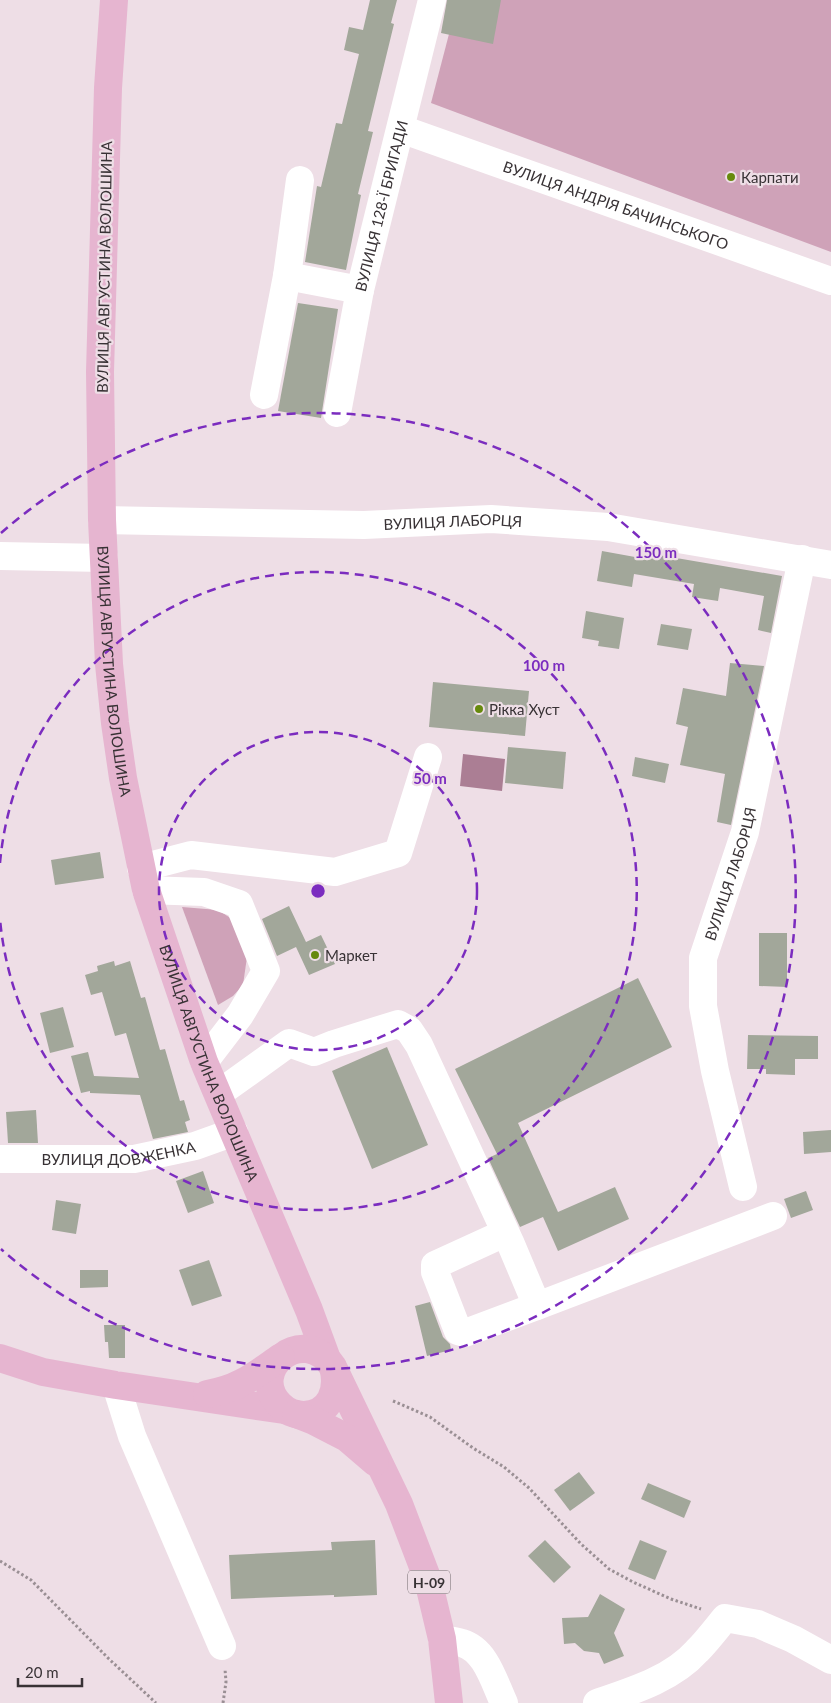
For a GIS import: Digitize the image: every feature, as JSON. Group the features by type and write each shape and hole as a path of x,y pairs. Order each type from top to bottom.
{"main road":[{"name":"ВУЛИЦЯ АВГУСТИНА ВОЛОШИНА","path":"114,0 108,97 100,372 102,520 109,664 123,778 144,879 204,1062 330,1363 399,1504 428,1580 442,1639 449,1703"},
{"path":"290,1412 276,1401 271,1390 270,1378 273,1367 285,1354 309,1310"},
{"path":"285,1354 299,1349 309,1349 319,1353 330,1363"},
{"name":"Н-09","path":"194,1396 220,1392 244,1384 285,1354"},
{"name":"Н-09","path":"0,1358 43,1372 306,1415 317,1412 332,1398 336,1383 330,1363"},
{"name":"ВУЛИЦЯ АВГУСТИНА ВОЛОШИНА","path":"290,1412 314,1420 347,1438 382,1468"}],"street":[{"name":"ВУЛИЦЯ 128-Ї БРИГАДИ","path":"337,413 360,290 432,0"},
{"name":"ВУЛИЦЯ АНДРІЯ БАЧИНСЬКОГО","path":"401,129 831,280"},
{"path":"264,395 287,276 300,180"},
{"path":"287,276 360,290"},
{"name":"ВУЛИЦЯ ЛАБОРЦЯ","path":"102,520 364,525 491,519 608,527 831,565"},
{"path":"0,556 104,558"},
{"name":"ВУЛИЦЯ ЛАБОРЦЯ","path":"743,1187 715,1071 703,1006 703,958 745,832 802,559"},
{"path":"144,879 191,855 334,872 398,853 428,757"},
{"path":"144,879 204,892 239,904 266,971 240,1015 204,1062"},
{"path":"218,1094 289,1043 314,1052 398,1024 409,1030 419,1045 506,1233 537,1306"},
{"name":"ВУЛИЦЯ ДОВЖЕНКА","path":"0,1159 134,1159 196,1146 234,1132"},
{"path":"506,1233 435,1265 435,1272 458,1331 466,1333 773,1216"},
{"path":"116,1385 132,1436 222,1646"},
{"path":"597,1703 647,1685 670,1673 696,1652 725,1618 758,1624 793,1639 831,1660"},
{"path":"442,1639 462,1642 475,1649 485,1663 504,1703"}],"path":[{"path":"393,1401 430,1417 504,1467 529,1488 581,1544 609,1569 671,1599 725,1618"},
{"path":"0,1561 31,1580 109,1659 156,1703"},
{"path":"222,1646 226,1682 223,1703"}],"shaded area":[{"name":"Карпати","path":"501,0 831,0 831,252 431,103 449,34"},
{"path":"463,754 505,759 502,791 460,786"},
{"path":"182,907 218,910 232,919 247,957 243,985 233,996 218,1005"}],"building":[{"path":"370,0 397,0 391,23 394,24 368,131 373,132 358,194 361,195 346,270 305,262 317,186 321,187 336,123 342,124 359,54 344,50 349,27 363,30"},
{"path":"447,0 501,0 493,44 441,33"},
{"path":"298,303 338,309 321,418 278,411"},
{"path":"602,551 646,559 647,553 782,576 771,633 758,630 764,596 720,588 718,601 692,597 694,584 634,574 632,587 597,581"},
{"path":"586,611 624,618 619,649 598,646 599,641 582,638"},
{"path":"661,624 692,629 688,650 657,645"},
{"path":"730,663 764,666 731,825 717,822 725,774 680,765 688,727 676,724 683,688 726,696"},
{"name":"Рікка Хуст","path":"433,682 529,691 525,736 429,727"},
{"path":"508,747 566,752 563,789 505,783"},
{"path":"635,757 669,764 665,783 632,776"},
{"path":"100,852 104,878 55,885 51,860"},
{"path":"289,906 306,942 321,935 335,964 309,975 296,947 277,956 262,919"},
{"path":"759,933 787,933 787,987 759,986"},
{"path":"114,961 115,966 130,961 141,998 145,997 160,1050 165,1049 180,1101 184,1100 190,1120 185,1122 188,1132 153,1139 140,1095 90,1093 90,1091 81,1093 71,1056 88,1052 94,1076 139,1078 126,1033 115,1036 102,992 91,995 85,975 98,971 97,966"},
{"path":"638,978 672,1047 518,1123 558,1212 615,1187 629,1219 558,1251 543,1217 520,1227 488,1158 497,1154 455,1069"},
{"path":"63,1007 74,1047 50,1053 40,1013"},
{"path":"748,1035 818,1036 818,1059 795,1059 795,1075 766,1074 766,1069 747,1069"},
{"path":"387,1047 428,1145 372,1169 332,1071"},
{"path":"36,1110 38,1143 8,1143 6,1112"},
{"path":"831,1130 831,1152 804,1154 803,1132"},
{"path":"203,1171 214,1203 188,1213 176,1181"},
{"path":"806,1191 813,1210 791,1218 784,1199"},
{"path":"56,1200 81,1204 76,1234 52,1230"},
{"path":"209,1260 222,1296 192,1306 179,1270"},
{"path":"80,1270 108,1270 108,1287 80,1288"},
{"path":"430,1302 443,1337 450,1344 451,1350 427,1356 415,1306"},
{"path":"104,1325 125,1325 125,1358 109,1358 108,1342 105,1342"},
{"path":"579,1472 595,1493 570,1511 554,1490"},
{"path":"648,1483 691,1501 684,1518 641,1499"},
{"path":"375,1540 377,1595 231,1599 229,1555 332,1550 331,1542"},
{"path":"545,1540 571,1567 554,1583 528,1556"},
{"path":"640,1540 667,1551 655,1580 628,1569"},
{"path":"600,1594 625,1609 614,1633 624,1656 604,1664 599,1653 584,1651 575,1643 564,1644 562,1618 588,1617"}],"place":[{"name":"Карпати","path":"731,177"},
{"name":"Рікка Хуст","path":"479,709"},
{"name":"Маркет","path":"315,955"}]}
